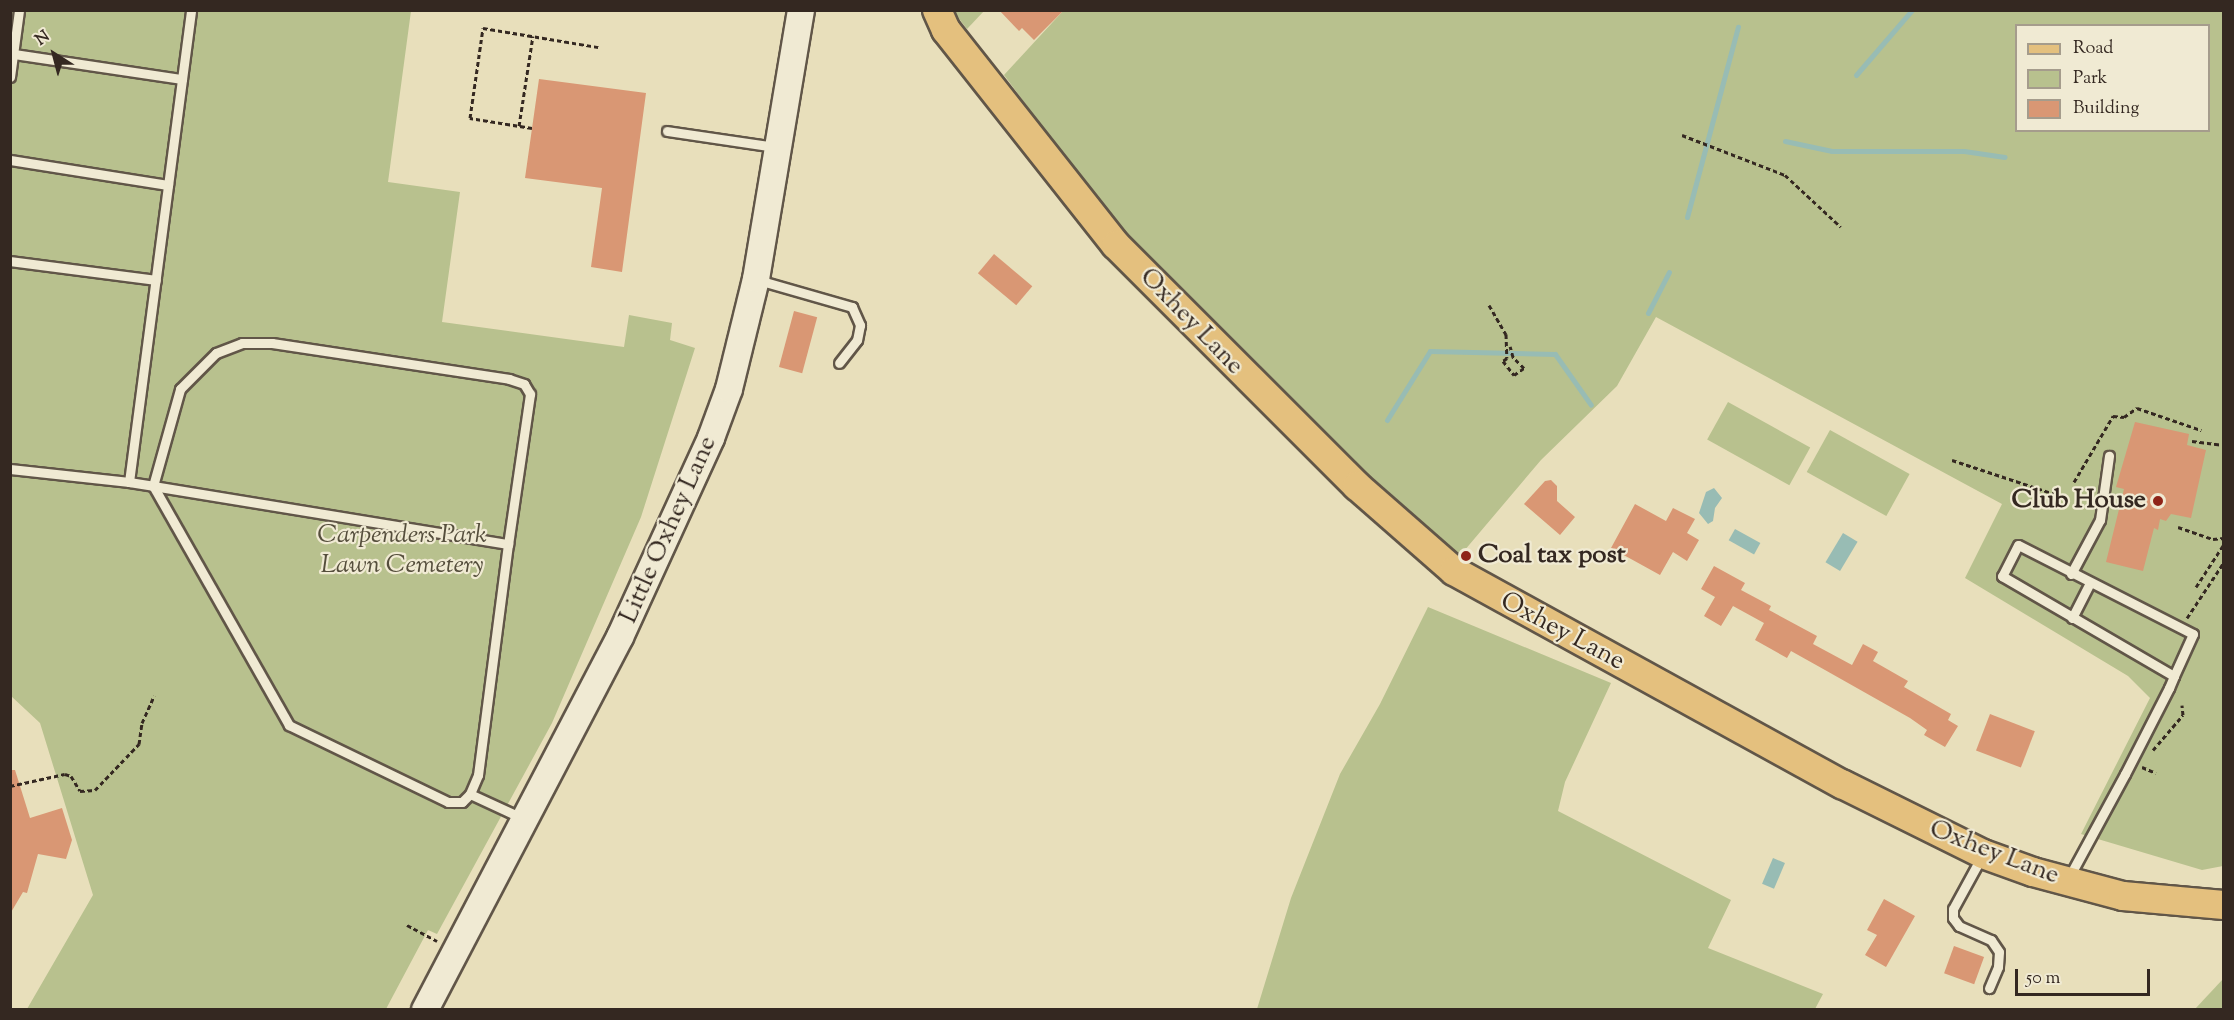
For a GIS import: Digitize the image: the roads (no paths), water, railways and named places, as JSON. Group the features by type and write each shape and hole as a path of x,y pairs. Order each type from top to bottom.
{"main road":[{"name":"Little Oxhey Lane","path":"425,1010 527,820 681,510 729,389 756,279 801,10"},
{"name":"Oxhey Lane","path":"914,10 941,20 1116,245 1235,367 1437,558 1541,620 1852,789 1983,854 2123,896 2223,905"}],"lane":[{"path":"10,77 19,10"},
{"path":"129,482 191,10"},
{"path":"14,54 182,79"},
{"path":"667,131 779,148"},
{"path":"10,160 168,185"},
{"path":"10,261 156,280"},
{"path":"756,279 852,307 860,325 857,340 838,363"},
{"path":"242,343 272,343 509,379 525,384 530,394 478,775 470,794 462,802 448,802 289,725 153,486 180,389 216,353 242,343"},
{"path":"2071,574 2100,520 2109,456"},
{"path":"10,469 129,482 508,544"},
{"path":"2067,881 2174,676 2193,634 2071,574 2019,545 2002,576 2174,676"},
{"path":"2072,618 2090,583"},
{"path":"470,794 527,820"},
{"path":"1983,854 1953,909 1953,918 1959,926 1990,940 1999,952 1998,967 1989,988"}],"water":[{"path":"1714,488 1722,498 1715,508 1713,521 1708,524 1699,513 1706,492"},
{"path":"1735,529 1760,543 1754,554 1729,540"},
{"path":"1843,533 1858,542 1840,571 1825,562"},
{"path":"1773,858 1785,863 1774,889 1762,884"}],"waterway":[{"path":"1856,75 1912,10"},
{"path":"1687,217 1738,27"},
{"path":"1785,141 1832,151 1964,151 2005,157"},
{"path":"1648,313 1669,272"},
{"path":"1387,420 1430,351 1555,354 1591,405"}],"place":[{"name":"Club House","path":"2158,501"},
{"name":"Coal tax post","path":"1466,556"}],"park label":[{"name":"Carpenders Park Lawn Cemetery","path":"402,551"}]}
